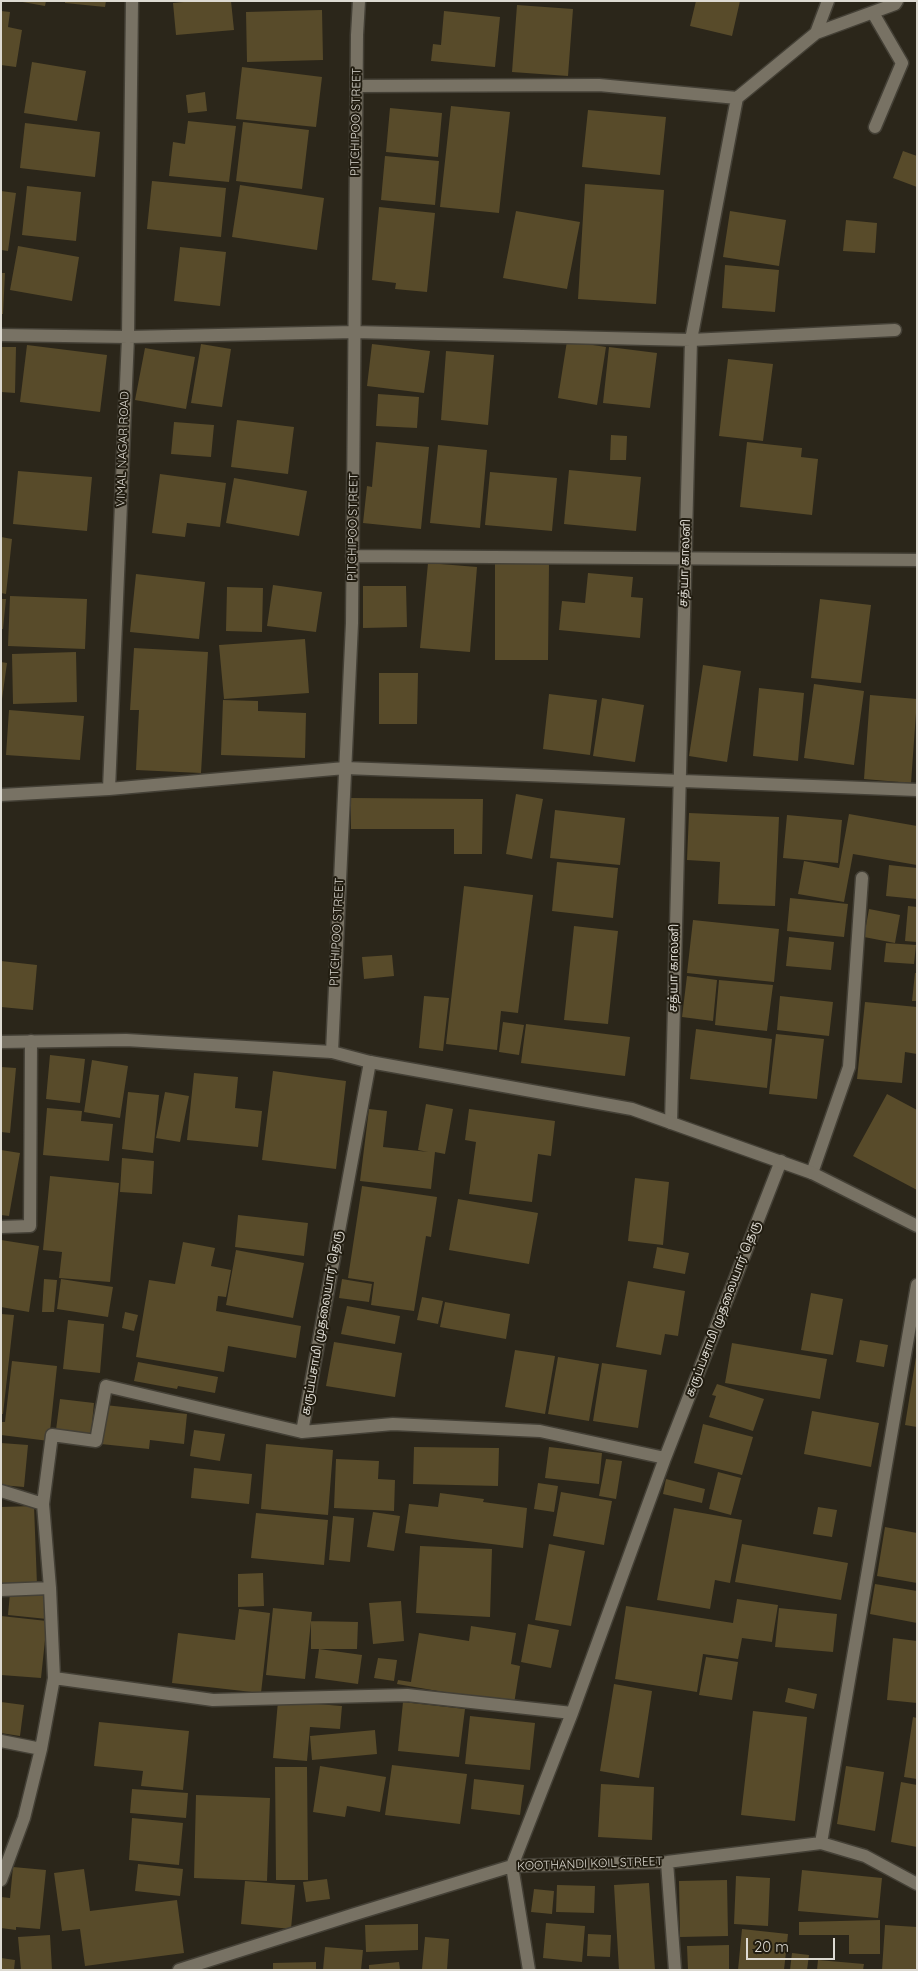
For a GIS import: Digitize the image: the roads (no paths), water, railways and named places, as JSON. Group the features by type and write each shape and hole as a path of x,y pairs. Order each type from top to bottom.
{"street":[{"name":"VIMAL NAGAR ROAD","path":"109,789 128,337 132,1"},
{"name":"PITCHIPOO STREET","path":"332,1052 352,623 357,86 360,1"},
{"path":"816,33 828,1"},
{"path":"357,86 599,85 736,98 816,33 873,13 895,4 897,1"},
{"path":"873,13 902,63 875,127"},
{"name":"சத்யா காலனி","path":"671,1123 678,781 691,340 736,98"},
{"path":"1,335 128,337 354,332 691,340 896,330"},
{"path":"352,556 917,560"},
{"path":"1,795 109,789 345,768 917,790"},
{"path":"812,1173 849,1067 862,878"},
{"path":"1,1042 126,1040 332,1052 370,1062 632,1109 812,1173 917,1226"},
{"path":"1,1227 30,1226 31,1041"},
{"name":"கருப்பசாமி முதலையார் தெரு","path":"370,1062 302,1432 393,1424 540,1431 664,1458"},
{"name":"கருப்பசாமி முதலையார் தெரு","path":"512,1866 572,1713 664,1458 781,1161"},
{"path":"821,1843 917,1285"},
{"path":"1,1880 24,1818 41,1749 54,1678 50,1588 43,1504 52,1435 96,1441 106,1386 302,1432"},
{"path":"1,1491 43,1504"},
{"path":"1,1590 50,1588"},
{"path":"54,1678 213,1700 407,1695 572,1713"},
{"path":"1,1741 41,1749"},
{"name":"KOOTHANDI KOIL STREET","path":"179,1970 205,1966 355,1914 512,1866 667,1862 821,1843 865,1856 917,1884"},
{"path":"667,1862 675,1970"},
{"path":"512,1866 529,1970"}]}
